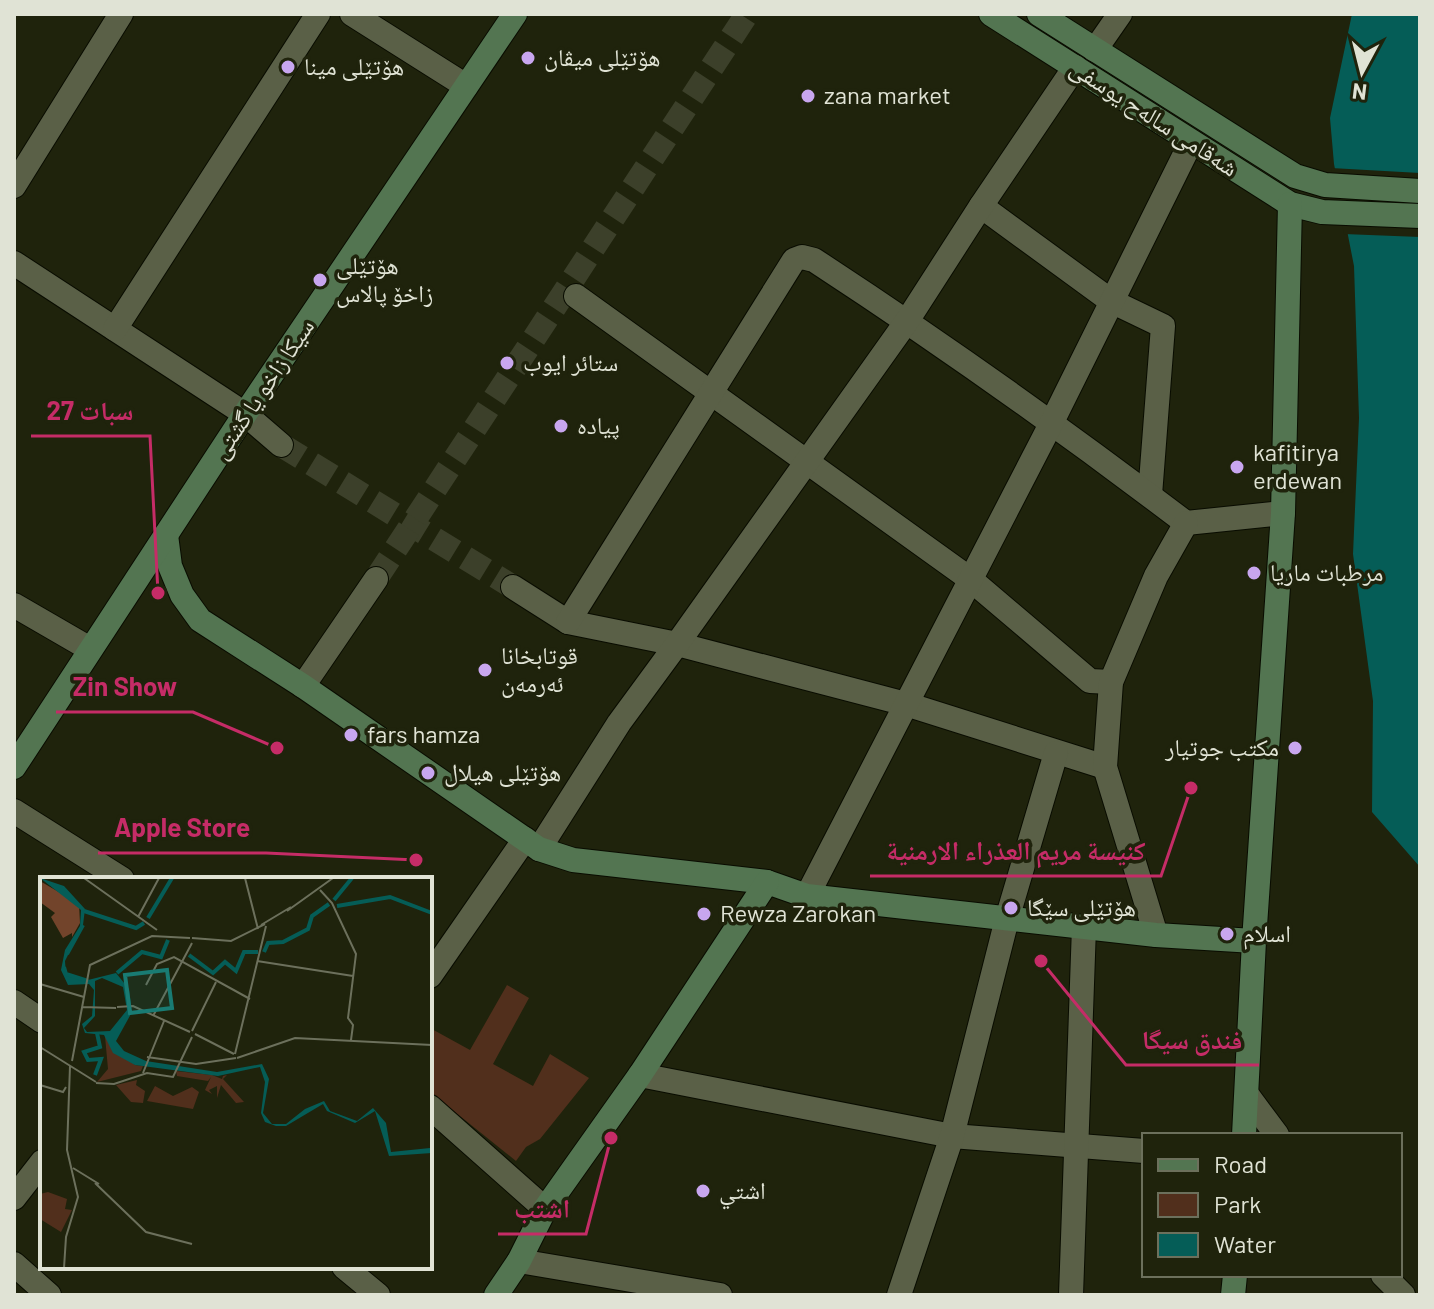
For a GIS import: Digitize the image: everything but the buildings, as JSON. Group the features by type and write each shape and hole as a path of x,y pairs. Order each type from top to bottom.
{"main road":[{"name":"سیکا زاخو یا گشتى","path":"14,767 245,414 515,14"},
{"name":"شەقامی سالەح یوسفی","path":"991,14 1290,204 1322,212 1420,216"},
{"name":"شەقامی سالەح یوسفی","path":"1039,14 1281,169 1325,185 1420,191"},
{"path":"1244,1133 1283,513 1290,204"},
{"path":"166,535 170,566 182,595 200,620 303,686 532,844 573,860 767,882 807,896 1156,935 1254,941"},
{"path":"496,1295 519,1261 545,1209 640,1075 767,882"}],"street":[{"path":"14,186 121,14"},
{"path":"115,329 318,14"},
{"path":"352,14 466,86"},
{"path":"1095,50 1120,14"},
{"path":"432,973 532,844 808,461 907,321 1075,67"},
{"path":"807,896 1052,422 1191,142"},
{"path":"981,206 1111,301 1163,326 1150,495"},
{"path":"568,622 794,260 802,257 814,260 907,321 1052,422 1186,523 1283,513"},
{"path":"14,263 245,414 281,445"},
{"path":"576,296 970,579 1090,681 1111,682"},
{"path":"1156,935 1105,767 1111,682 1156,576 1186,523"},
{"path":"303,686 376,579"},
{"path":"513,587 568,622 677,644 906,704 1105,767"},
{"path":"14,605 90,649"},
{"path":"899,1295 952,1136 1007,919 1056,753"},
{"path":"14,811 119,877"},
{"path":"1071,1295 1084,927"},
{"path":"14,1002 40,1020"},
{"path":"640,1075 952,1136 1142,1151"},
{"path":"1248,1096 1276,1133"},
{"path":"432,1109 545,1209"},
{"path":"14,1198 40,1165"},
{"path":"519,1261 720,1295"},
{"path":"14,1264 49,1295"},
{"path":"346,1269 378,1295"},
{"path":"1385,1277 1403,1295"}],"green space":[{"path":"507,985 529,998 493,1064 533,1086 550,1054 589,1078 540,1139 526,1147 516,1161 432,1094 432,1029 470,1050"}],"water":[{"path":"1352,14 1420,14 1420,867 1372,812 1373,701 1353,554 1359,418 1354,266 1334,164 1330,118"}],"pier":[{"path":"1331,168 1420,173 1420,237 1344,234"}],"tunnel":[{"path":"376,579 747,14"},
{"path":"281,445 513,587"}],"place":[{"name":"هۆتێلی میڤان","path":"528,58"},
{"name":"هۆتێلی مینا","path":"288,67"},
{"name":"zana market","path":"808,96"},
{"name":"هۆتێلی زاخۆ پالاس","path":"320,280"},
{"name":"ستائر ايوب","path":"507,363"},
{"name":"پیادە","path":"561,426"},
{"name":"kafitirya erdewan","path":"1237,467"},
{"name":"مرطبات ماريا","path":"1254,573"},
{"name":"27 سبات","path":"158,593"},
{"name":"قوتابخانا ئه‌رمه‌ن","path":"485,670"},
{"name":"fars hamza","path":"351,735"},
{"name":"Zin Show","path":"277,748"},
{"name":"مکتب جوتیار","path":"1295,748"},
{"name":"هۆتێلی هیلال","path":"428,773"},
{"name":"كنيسة مريم العذراء الارمنية","path":"1191,788"},
{"name":"Apple Store","path":"416,860"},
{"name":"هۆتێلی سێگا","path":"1011,908"},
{"name":"Rewza Zarokan","path":"704,914"},
{"name":"اسلام","path":"1227,934"},
{"name":"فندق سيگا","path":"1041,961"},
{"name":"اشتب","path":"611,1138"},
{"name":"اشتي","path":"703,1191"}]}
